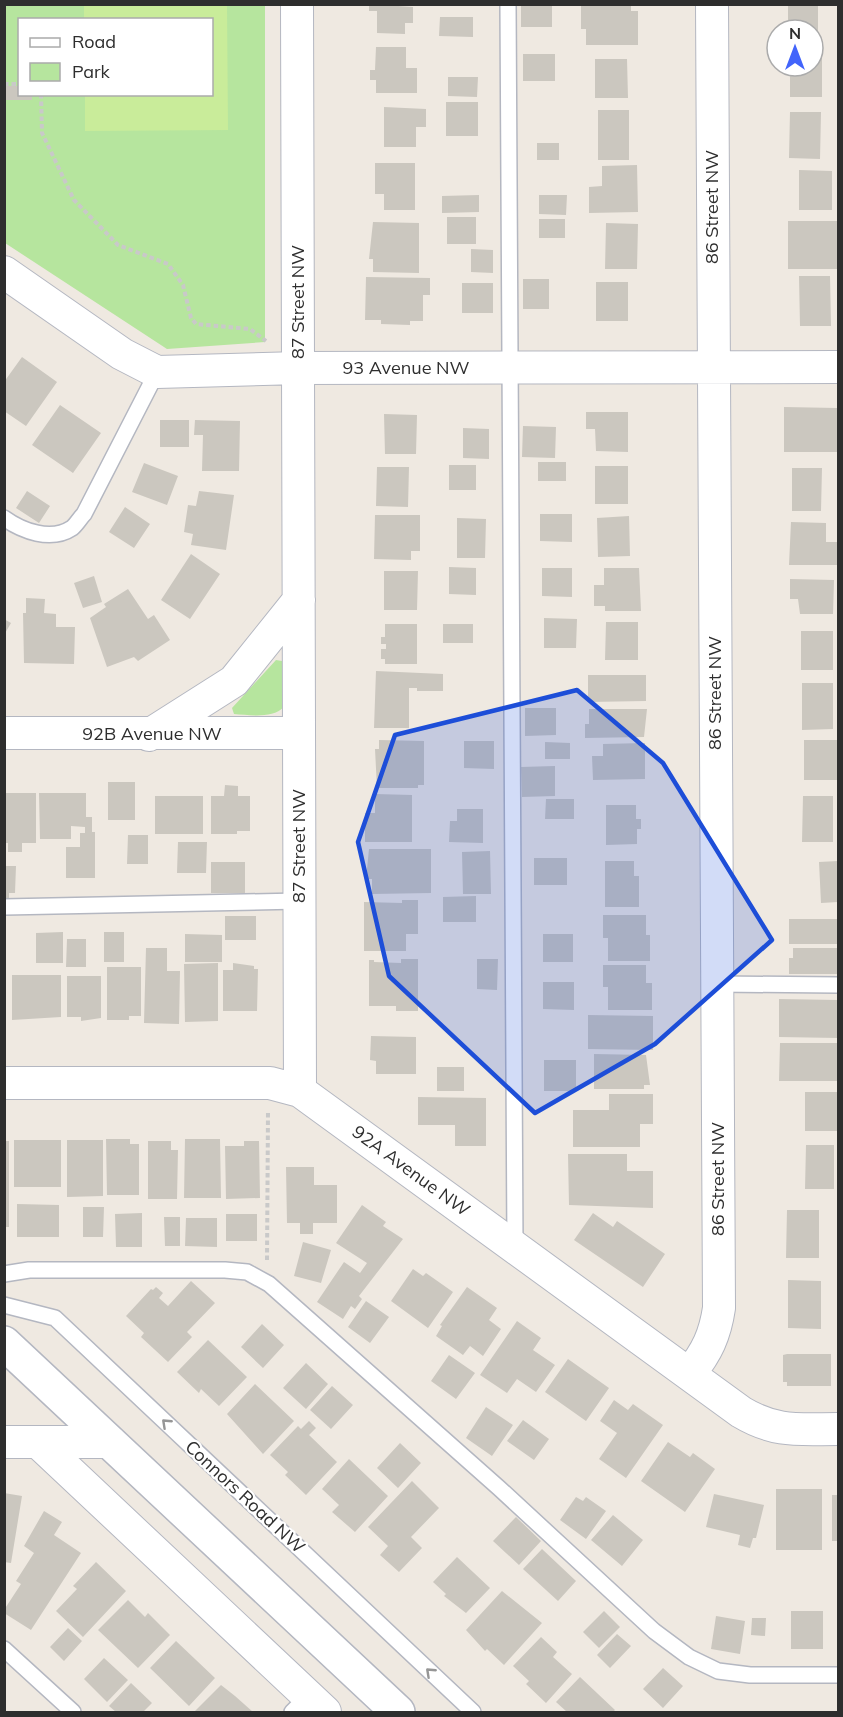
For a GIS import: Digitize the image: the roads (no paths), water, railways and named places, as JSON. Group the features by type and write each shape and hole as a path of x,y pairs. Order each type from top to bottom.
{"main road":[{"path":"4,1342 399,1713"}],"street":[{"name":"87 Street NW","path":"297,4 300,1091"},
{"name":"86 Street NW","path":"690,1372 705,1355 715,1334 719,1308 712,4"},
{"name":"93 Avenue NW","path":"4,272 122,354 157,372 298,368 838,367"},
{"path":"149,735 234,681 299,600"},
{"name":"92B Avenue NW","path":"4,733 149,735 299,733"},
{"name":"92A Avenue NW","path":"4,1083 270,1083 300,1091 690,1372 741,1412 761,1424 787,1429 838,1428"},
{"path":"4,1442 110,1442"},
{"path":"38,1442 308,1707"}],"lane":[{"path":"508,4 515,1246"},
{"path":"4,518 17,527 36,533 54,534 72,528 84,514 157,372"},
{"path":"4,907 299,901"},
{"path":"717,984 838,985"},
{"path":"4,1274 40,1269 185,1269 247,1272 269,1284 654,1631 689,1657 718,1671 750,1675 838,1675"},
{"name":"Connors Road NW","path":"4,1305 55,1318 473,1713"},
{"path":"4,1649 73,1713"}]}
